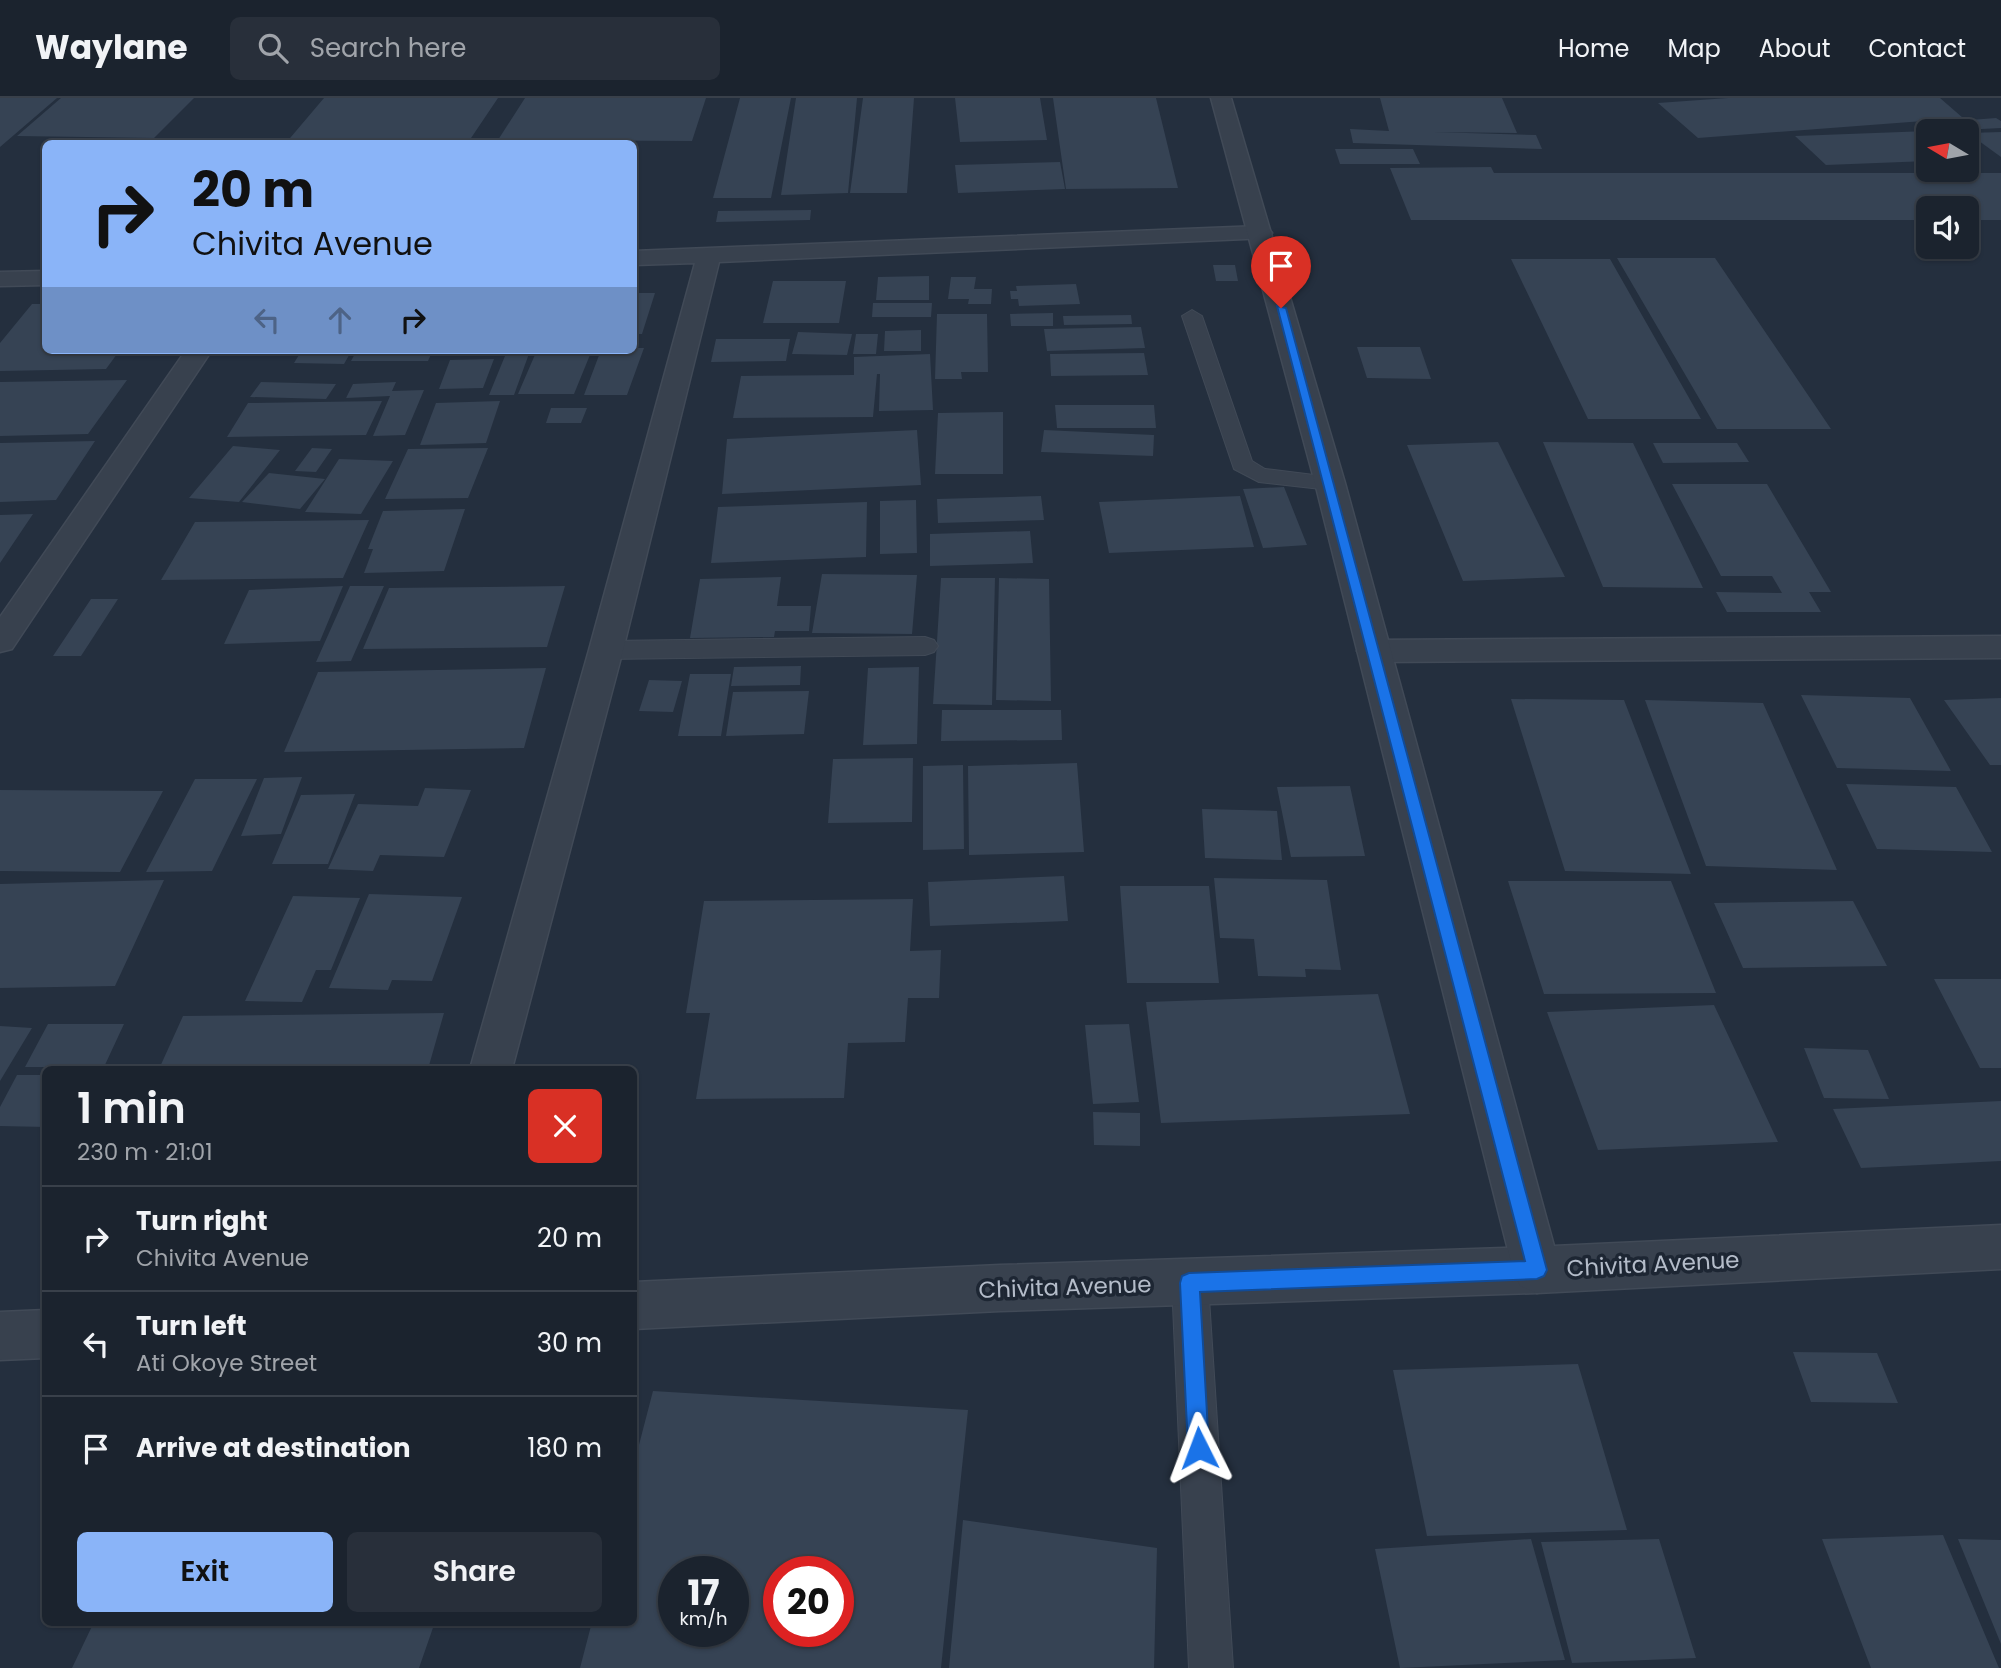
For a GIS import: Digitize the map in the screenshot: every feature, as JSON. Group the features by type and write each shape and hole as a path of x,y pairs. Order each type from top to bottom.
{"street":[{"path":"1221,98 1330,483 1537,1270"},
{"path":"637,258 1260,233"},
{"path":"492,1066 606,650 709,255"},
{"path":"0,279 42,278"},
{"path":"0,641 196,354"},
{"path":"1374,651 2001,647"},
{"name":"Chivita Avenue","path":"637,1306 986,1289 1537,1270 2001,1247"},
{"path":"0,1336 42,1334"}],"lane":[{"path":"1192,316 1242,464 1259,475 1330,483"},
{"path":"606,650 925,646"},
{"path":"1189,1283 1211,1668"}],"building":[{"path":"0,98 57,98 0,147"},
{"path":"61,98 194,98 154,138 17,136"},
{"path":"324,98 498,98 470,140 288,140"},
{"path":"525,98 706,98 692,141 498,140"},
{"path":"740,98 791,98 771,198 713,198"},
{"path":"796,98 857,98 848,193 781,195"},
{"path":"863,98 914,98 907,193 850,193"},
{"path":"955,98 1040,98 1047,140 960,142"},
{"path":"1053,98 1156,98 1178,188 1066,189"},
{"path":"1380,98 1502,98 1517,133 1433,132 1536,135 1542,149 1353,143 1350,129 1389,131"},
{"path":"1728,98 1940,98 1963,118 1916,119 1916,122 1698,138 1658,103"},
{"path":"1996,118 2001,121 2001,128 1979,129 1979,119"},
{"path":"1916,131 1916,161 1826,165 1795,136"},
{"path":"2001,132 2001,157 1979,141 1979,133"},
{"path":"1335,149 1413,149 1420,164 1340,164"},
{"path":"1060,162 1065,189 958,193 955,165"},
{"path":"1491,167 1494,173 1916,173 1916,182 1979,182 1979,173 2001,173 2001,220 1979,220 1979,196 1916,196 1916,220 1411,220 1390,168"},
{"path":"811,210 810,220 716,222 718,211"},
{"path":"1617,258 1715,258 1831,429 1717,429"},
{"path":"1511,259 1610,259 1701,419 1588,419"},
{"path":"1213,265 1235,265 1238,281 1216,281"},
{"path":"929,276 929,300 876,300 878,277"},
{"path":"951,277 976,277 974,289 992,289 991,304 968,304 969,299 948,299"},
{"path":"773,281 846,281 839,323 763,323"},
{"path":"1076,284 1080,304 1019,306 1018,299 1011,299 1010,291 1017,291 1016,286"},
{"path":"637,293 655,293 642,334 637,334"},
{"path":"873,303 932,303 931,317 872,317"},
{"path":"32,304 42,304 42,354 117,354 106,369 0,371 0,343"},
{"path":"1053,313 1053,326 1011,326 1010,314"},
{"path":"937,314 987,314 988,372 961,372 962,379 935,379"},
{"path":"1131,315 1132,324 1064,325 1063,316"},
{"path":"1141,327 1145,348 1047,351 1044,329"},
{"path":"921,330 921,351 884,351 885,331"},
{"path":"798,332 852,334 847,355 792,354"},
{"path":"856,334 878,334 876,354 853,354"},
{"path":"716,339 790,339 786,361 711,362"},
{"path":"1357,347 1420,347 1431,379 1367,378"},
{"path":"637,348 644,348 627,395 584,395 599,354 637,354"},
{"path":"1144,353 1148,375 1051,376 1050,354"},
{"path":"300,354 350,354 344,364 294,363"},
{"path":"355,354 431,354 428,361 351,361"},
{"path":"444,354 486,354 485,356"},
{"path":"506,354 529,354 514,395 489,395"},
{"path":"535,354 590,354 574,394 518,394"},
{"path":"930,354 933,410 879,411 880,374 877,374 873,417 733,418 741,376 854,375 854,357"},
{"path":"494,359 483,388 439,389 450,360"},
{"path":"127,380 88,434 0,436 0,382"},
{"path":"261,382 336,384 326,399 250,397"},
{"path":"396,382 392,391 424,390 405,435 373,436 390,396 346,398 353,384"},
{"path":"382,401 366,435 227,437 248,403"},
{"path":"500,401 486,443 420,445 436,403"},
{"path":"1055,405 1154,405 1156,428 1057,428"},
{"path":"551,408 587,408 581,423 546,423"},
{"path":"1003,412 1003,474 935,474 938,413"},
{"path":"917,430 921,485 722,494 727,439"},
{"path":"1044,430 1154,435 1153,456 1041,452"},
{"path":"95,441 56,500 0,502 0,443"},
{"path":"1498,442 1565,577 1463,581 1407,445"},
{"path":"1543,442 1633,443 1703,588 1603,587"},
{"path":"1653,443 1737,443 1749,462 1663,463"},
{"path":"233,446 280,450 239,502 189,498"},
{"path":"312,448 332,449 316,472 295,471"},
{"path":"488,448 468,498 385,499 408,449"},
{"path":"339,459 393,461 361,514 305,512"},
{"path":"269,473 325,479 300,509 242,502"},
{"path":"1672,484 1767,484 1831,592 1809,592 1821,612 1727,612 1716,592 1782,593 1772,576 1721,576"},
{"path":"1284,487 1307,545 1263,548 1243,489"},
{"path":"1041,496 1044,520 938,523 937,499"},
{"path":"1240,496 1254,547 1109,553 1099,502"},
{"path":"916,500 917,553 880,554 880,501"},
{"path":"867,502 866,557 711,563 718,507"},
{"path":"465,509 444,571 364,573 373,549 368,549 383,511"},
{"path":"33,514 0,563 0,515"},
{"path":"369,520 343,578 161,580 195,522"},
{"path":"1030,531 1033,563 930,566 930,534"},
{"path":"822,574 917,575 912,634 812,633"},
{"path":"781,577 777,606 811,606 809,631 775,631 774,637 690,638 700,579"},
{"path":"941,578 995,578 992,705 933,704"},
{"path":"999,578 1049,579 1051,701 996,700"},
{"path":"343,586 320,641 224,644 249,590"},
{"path":"350,586 384,586 351,661 316,662"},
{"path":"565,586 547,647 363,649 389,588"},
{"path":"91,599 118,599 81,656 53,656"},
{"path":"801,666 800,685 731,686 734,667"},
{"path":"919,667 917,744 863,745 868,668"},
{"path":"546,668 524,748 284,752 318,672"},
{"path":"690,674 731,674 721,736 678,736"},
{"path":"649,680 682,681 673,712 639,711"},
{"path":"809,691 804,734 726,736 733,692"},
{"path":"1801,695 1910,698 1951,771 1837,768"},
{"path":"2001,698 2001,765 1990,765 1944,700"},
{"path":"1511,699 1624,700 1691,874 1565,871"},
{"path":"1645,700 1763,703 1837,870 1706,866"},
{"path":"942,710 1061,710 1062,740 941,741"},
{"path":"913,758 912,822 828,823 833,759"},
{"path":"1077,763 1084,852 969,855 968,766"},
{"path":"963,765 964,849 923,850 923,766"},
{"path":"302,777 281,834 241,836 264,778"},
{"path":"195,779 257,779 212,871 146,872"},
{"path":"1846,784 1956,787 1992,852 1877,849"},
{"path":"1350,786 1365,856 1291,857 1277,787"},
{"path":"425,788 471,790 444,857 380,855 373,871 328,869 358,804 418,806"},
{"path":"0,790 163,791 120,872 0,871"},
{"path":"355,794 328,864 272,864 301,795"},
{"path":"1202,809 1277,811 1282,860 1205,858"},
{"path":"1064,876 1068,921 930,926 928,882"},
{"path":"1214,878 1327,880 1341,970 1305,969 1306,977 1258,976 1254,939 1220,938"},
{"path":"164,880 115,986 0,988 0,884"},
{"path":"1508,881 1671,881 1716,993 1544,994"},
{"path":"1120,886 1209,886 1219,983 1127,983"},
{"path":"369,894 462,897 432,981 392,980 388,990 329,988"},
{"path":"293,896 360,898 331,970 316,970 302,1002 245,1001"},
{"path":"913,899 910,951 941,950 939,998 908,998 905,1042 848,1043 844,1098 696,1099 710,1013 686,1013 704,901"},
{"path":"1853,901 1887,966 1743,968 1714,903"},
{"path":"1934,979 2001,979 2001,1068 1980,1068"},
{"path":"1378,994 1410,1114 1161,1123 1146,1002"},
{"path":"1714,1005 1778,1142 1598,1150 1547,1012"},
{"path":"444,1013 429,1066 160,1066 183,1016"},
{"path":"48,1024 124,1024 104,1066 25,1067"},
{"path":"1129,1024 1139,1102 1093,1104 1085,1025"},
{"path":"0,1026 32,1028 0,1081"},
{"path":"1804,1048 1868,1050 1889,1099 1824,1098"},
{"path":"17,1075 42,1075 42,1127 0,1126 0,1107"},
{"path":"2001,1101 2001,1161 1861,1168 1833,1109"},
{"path":"1093,1112 1140,1113 1140,1146 1094,1145"},
{"path":"1793,1352 1877,1353 1898,1403 1811,1402"},
{"path":"1578,1364 1627,1530 1427,1536 1393,1370"},
{"path":"653,1391 968,1410 941,1668 580,1668 591,1626 637,1626 637,1452"},
{"path":"963,1520 1157,1548 1154,1668 949,1668"},
{"path":"1943,1535 1999,1668 1871,1668 1822,1539"},
{"path":"1531,1539 1565,1660 1400,1668 1375,1549"},
{"path":"1659,1539 1696,1658 1572,1663 1541,1542"},
{"path":"1958,1539 2001,1540 2001,1644"},
{"path":"92,1626 434,1626 419,1668 72,1668"}],"route":[{"path":"1199,1448 1189,1283 1537,1270 1330,483 1281,308"}]}
